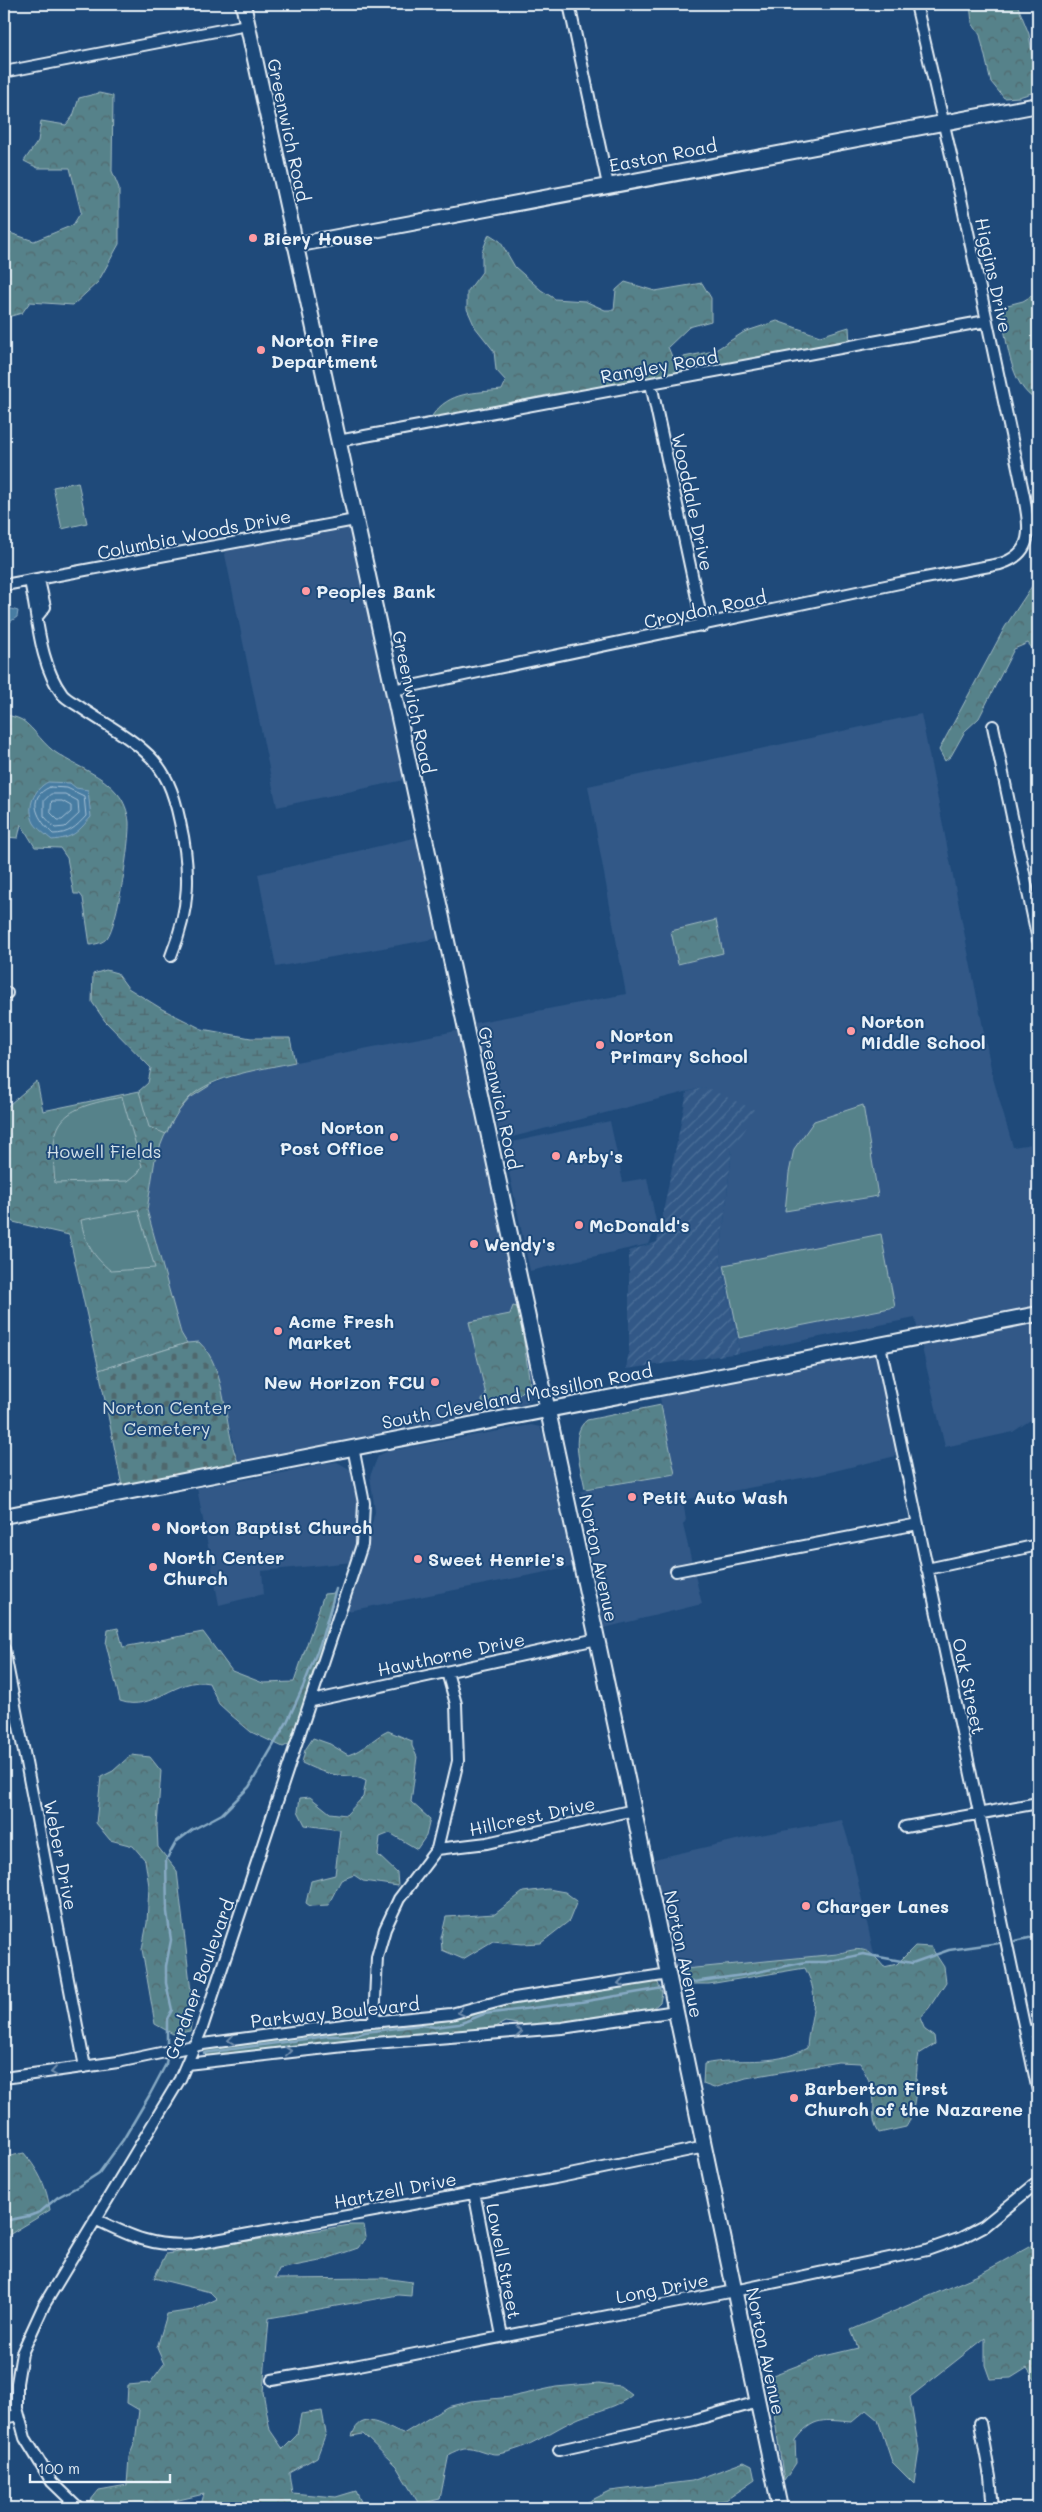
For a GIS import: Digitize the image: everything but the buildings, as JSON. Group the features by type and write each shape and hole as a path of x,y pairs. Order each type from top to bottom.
{"main road":[{"name":"Greenwich Road","path":"242,4 393,690 547,1408"},
{"name":"Easton Road","path":"295,244 1038,105"},
{"name":"South Cleveland Massillon Road","path":"4,1516 547,1408 1038,1314"},
{"name":"Norton Avenue","path":"547,1408 669,1974 780,2508"}],"street":[{"path":"569,4 608,185"},
{"name":"Higgins Drive","path":"916,4 1002,387 1028,524 1028,538 1020,553"},
{"path":"4,72 247,25"},
{"name":"Rangley Road","path":"338,441 986,321"},
{"name":"Wooddale Drive","path":"651,384 703,626"},
{"name":"Columbia Woods Drive","path":"10,584 355,520"},
{"name":"Croydon Road","path":"393,690 910,581 1000,564 1011,560 1020,553"},
{"path":"34,580 45,607 37,617 48,671 63,695 142,749 158,765 172,789 187,851 188,871 186,907 179,936 171,956"},
{"path":"993,726 1038,940"},
{"name":"Oak Street","path":"880,1345 1026,2034"},
{"name":"Gardner Boulevard","path":"79,2508 43,2470 26,2438 18,2415 19,2371 27,2337 187,2064 196,2045 312,1700 363,1537 364,1499 353,1447"},
{"path":"676,1571 918,1524"},
{"path":"927,1569 1038,1545"},
{"name":"Hawthorne Drive","path":"312,1700 597,1638"},
{"name":"Weber Drive","path":"4,1649 85,2067"},
{"path":"374,2022 377,1957 385,1929 399,1899 437,1849 458,1761 456,1704 447,1672"},
{"path":"905,1827 1038,1803"},
{"name":"Hillcrest Drive","path":"437,1849 487,1844 634,1810"},
{"name":"Parkway Boulevard","path":"4,2078 85,2067 196,2045 374,2022 446,2015 508,1999 669,1974"},
{"name":"Parkway Boulevard","path":"187,2064 362,2044 562,2028 676,2011"},
{"path":"1038,2030 1026,2034 1038,2091"},
{"name":"Hartzell Drive","path":"95,2219 129,2236 172,2246 283,2229 705,2147"},
{"name":"Long Drive","path":"272,2380 895,2258 946,2244 984,2226 1038,2182"},
{"name":"Lowell Street","path":"474,2192 502,2336"},
{"path":"559,2450 694,2420 758,2402"},
{"path":"4,2418 18,2415"},
{"path":"980,2423 990,2477 993,2508"}],"shaded area":[{"path":"353,523 409,779 277,807 224,550"},
{"name":"Norton Middle School","path":"921,714 993,1078 1013,1147 1038,1143 1038,1415 1013,1432 945,1447 915,1318 740,1353 720,1257 732,1150 705,1087 501,1140 474,1023 626,994 588,786"},
{"path":"418,837 439,938 276,967 258,874"},
{"path":"461,1030 536,1384 532,1397 525,1404 238,1462 219,1381 210,1359 199,1342 187,1343 181,1333 147,1210 155,1159 164,1137 176,1114 190,1098 201,1089 226,1079 249,1071"},
{"path":"705,1087 757,1111 732,1150 720,1257 740,1353 626,1369 629,1350 629,1251 657,1242 687,1092"},
{"path":"610,1121 623,1182 647,1178 657,1226 649,1244 530,1271 503,1144"},
{"path":"880,1345 904,1454 818,1475 683,1500 686,1520 683,1525 702,1604 604,1628 581,1491 675,1474 658,1388"},
{"path":"531,1425 540,1427 553,1458 577,1566 348,1611 375,1512 370,1476 378,1456 388,1451"},
{"path":"337,1462 355,1472 360,1498 360,1528 353,1562 262,1571 264,1594 219,1605 197,1488"},
{"path":"842,1820 850,1846 874,1954 860,1948 837,1954 675,1971 654,1859 749,1837"}],"green space":[{"path":"970,4 1017,4 1029,34 1038,91 1019,97 1004,98 991,82 980,35 972,23"},
{"path":"99,93 113,96 112,171 119,188 119,244 98,282 73,305 30,302 22,313 4,318 4,231 34,241 73,225 81,212 70,168 38,168 24,161 38,141 41,121 66,125 73,116 79,98"},
{"path":"489,234 500,241 515,267 541,290 555,299 585,301 605,310 614,310 616,290 625,282 655,291 702,283 711,298 711,321 689,327 668,347 673,359 714,351 744,332 777,321 820,336 849,327 850,344 717,365 639,382 552,394 442,417 432,416 446,402 454,398 472,393 502,390 506,381 496,370 494,351 475,327 467,309 467,292 482,272 482,252"},
{"path":"1038,292 1038,401 1028,394 1020,384 1015,372 1007,346 1000,307 1023,301"},
{"path":"78,482 87,523 62,529 53,487"},
{"path":"1038,577 1038,656 1028,643 1014,649 979,718 965,731 951,756 945,761 939,750 1005,627"},
{"path":"4,714 22,720 53,751 105,781 124,803 129,822 129,832 123,882 111,930 105,940 97,944 90,945 83,898 80,894 74,894 67,858 60,848 35,847 21,824 18,838 4,837"},
{"path":"716,920 723,953 678,964 671,931"},
{"path":"106,970 117,973 128,988 162,1009 202,1029 251,1038 290,1038 295,1062 224,1078 199,1090 189,1098 176,1115 166,1134 149,1127 139,1091 148,1083 151,1068 105,1021 92,1002 93,974"},
{"name":"Howell Fields","path":"207,1077 209,1086 190,1098 176,1114 164,1137 155,1159 147,1210 181,1333 187,1343 99,1370 69,1235 13,1222 4,1215 4,1109 37,1081 43,1111"},
{"path":"122,1097 142,1166 138,1173 128,1181 55,1183 54,1144 57,1130 63,1120 72,1112 84,1106"},
{"path":"863,1105 878,1196 785,1211 789,1173 794,1149 814,1121"},
{"path":"138,1210 155,1268 111,1271 91,1249 81,1220"},
{"path":"881,1234 895,1307 739,1338 724,1265"},
{"path":"513,1306 517,1307 520,1314 530,1384 515,1399 483,1406 482,1400 486,1395 469,1322 510,1314"},
{"name":"Norton Center Cemetery","path":"199,1342 208,1353 215,1367 224,1399 233,1448 238,1462 122,1486 99,1370 187,1343"},
{"path":"661,1405 675,1474 585,1489 577,1443 581,1426 587,1420"},
{"path":"335,1593 317,1667 293,1742 283,1747 251,1732 219,1704 209,1683 197,1682 186,1685 143,1702 120,1701 106,1644 108,1630 118,1628 123,1647 203,1632 232,1671 263,1683 294,1682 324,1594"},
{"path":"388,1731 412,1741 417,1757 411,1802 430,1819 426,1836 417,1849 390,1833 380,1837 378,1855 397,1873 398,1886 363,1881 354,1875 341,1880 328,1905 310,1906 306,1903 311,1881 335,1875 340,1830 305,1825 298,1811 300,1798 310,1797 330,1813 346,1815 363,1797 366,1781 356,1777 325,1772 302,1763 305,1750 313,1738 330,1744 348,1755"},
{"path":"131,1755 150,1757 161,1771 157,1826 158,1847 177,1871 193,2009 190,2031 173,2034 155,2024 142,1949 147,1923 149,1886 145,1860 133,1846 110,1840 96,1823 101,1777 113,1771"},
{"path":"548,1889 565,1892 577,1901 569,1921 541,1943 522,1944 493,1941 463,1959 442,1950 441,1938 446,1917 495,1914 523,1892"},
{"path":"915,1946 931,1947 944,1967 946,1982 920,2018 925,2030 934,2036 935,2044 919,2054 915,2102 906,2127 879,2133 874,2122 872,2089 860,2063 838,2062 746,2078 714,2088 703,2084 704,2064 781,2058 807,2048 814,1999 813,1990 805,1968 709,1984 691,1984 683,1979 685,1969 837,1954 852,1950 868,1952 884,1967 897,1964"},
{"path":"649,1981 658,1983 662,1993 660,2002 650,2011 631,2016 530,2026 505,2022 490,2030 351,2039 207,2057 203,2050 212,2046 347,2027 437,2022 474,2015 492,2007 515,2002"},
{"path":"24,2153 42,2180 50,2210 4,2238 6,2157"},
{"path":"350,2225 364,2225 366,2237 358,2248 320,2261 279,2269 275,2279 383,2278 412,2282 411,2296 398,2295 269,2318 263,2392 270,2430 283,2449 297,2435 301,2414 322,2411 326,2433 317,2457 289,2473 292,2493 336,2497 356,2491 364,2508 200,2508 204,2494 162,2504 159,2508 95,2508 90,2501 99,2490 127,2485 129,2457 135,2442 139,2410 127,2403 128,2385 150,2383 164,2364 157,2348 167,2314 193,2310 217,2299 210,2292 154,2278 166,2254"},
{"path":"1038,2242 1038,2384 1027,2368 1011,2378 990,2379 985,2365 985,2338 910,2397 919,2450 914,2484 892,2462 878,2420 866,2410 852,2422 820,2421 802,2432 795,2440 796,2463 784,2481 772,2401 765,2378 820,2357 858,2348 851,2330 978,2275"},
{"path":"599,2383 620,2386 632,2395 621,2403 579,2418 530,2444 510,2452 494,2454 472,2448 462,2448 449,2454 440,2499 419,2504 396,2466 363,2434 352,2436 361,2423 367,2421 381,2424 403,2434 447,2407 471,2401 511,2397 556,2387"},
{"path":"744,2462 752,2466 755,2480 726,2500 676,2508 576,2508 610,2491 692,2481"}],"water":[{"path":"4,607 18,611 17,617 4,626"},
{"path":"48,782 70,783 76,788 88,790 91,817 78,831 65,838 52,840 34,823 32,817 31,805 35,794"}],"waterway":[{"path":"167,2046 167,2019 172,2010 166,1983 166,1966 171,1940 167,1912 166,1860 176,1842 192,1830 222,1814 249,1787 287,1722 303,1687 320,1644 336,1589"},
{"path":"1015,1941 1038,1936"},
{"path":"679,1984 743,1975 806,1962 827,1962 863,1954 912,1963 949,1950 999,1943"},
{"path":"204,2053 327,2036 352,2036 365,2032 421,2025 435,2027 459,2024 484,2014 581,2002 663,1988"},
{"path":"4,2221 40,2212 58,2197 99,2173 123,2140 149,2096 166,2064 167,2057"}],"place":[{"name":"Biery House","path":"253,238"},
{"name":"Norton Fire Department","path":"261,350"},
{"name":"Peoples Bank","path":"306,591"},
{"name":"Norton Middle School","path":"851,1031"},
{"name":"Norton Primary School","path":"600,1045"},
{"name":"Norton Post Office","path":"394,1137"},
{"name":"Arby's","path":"556,1156"},
{"name":"McDonald's","path":"579,1225"},
{"name":"Wendy's","path":"474,1244"},
{"name":"Acme Fresh Market","path":"278,1331"},
{"name":"New Horizon FCU","path":"435,1382"},
{"name":"Petit Auto Wash","path":"632,1497"},
{"name":"Norton Baptist Church","path":"156,1527"},
{"name":"Sweet Henrie's","path":"418,1559"},
{"name":"North Center Church","path":"153,1567"},
{"name":"Charger Lanes","path":"806,1906"},
{"name":"Barberton First Church of the Nazarene","path":"794,2098"}]}
